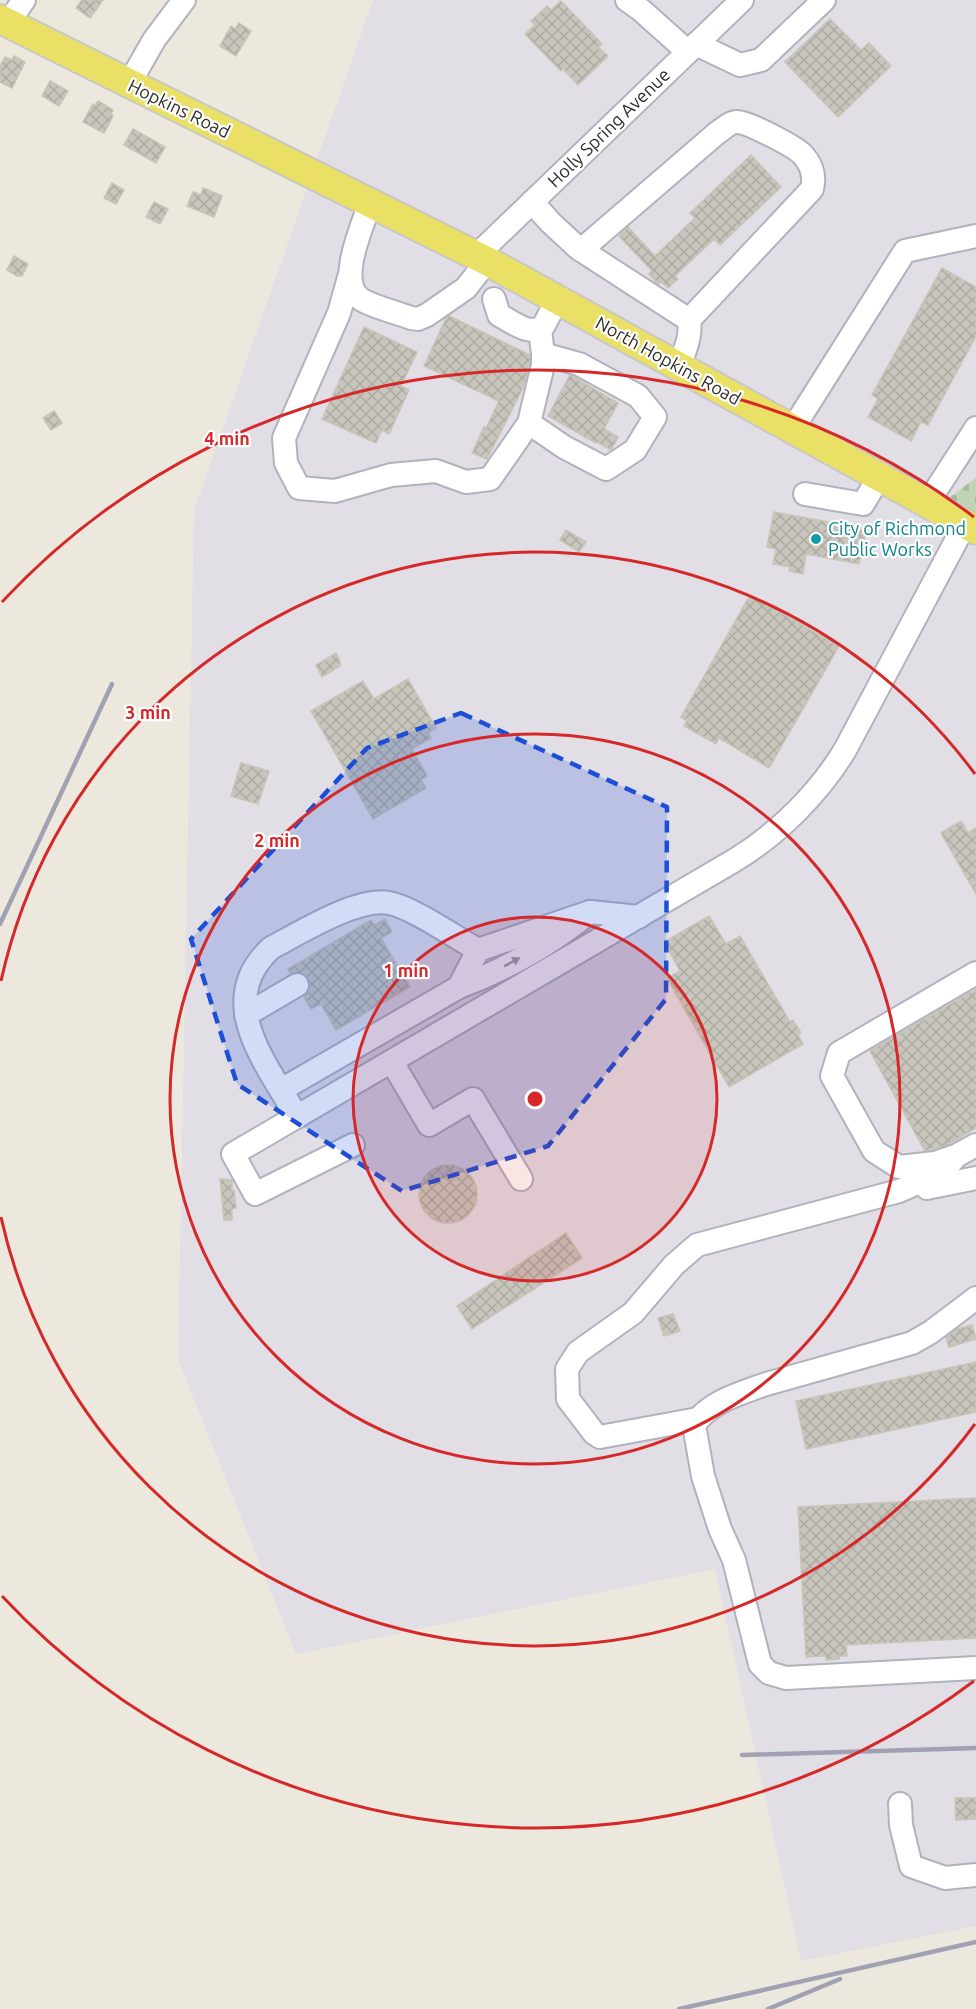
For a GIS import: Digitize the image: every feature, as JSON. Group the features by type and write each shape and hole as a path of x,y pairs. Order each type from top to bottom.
{"main road":[{"name":"Hopkins Road","path":"4,22 364,200"},
{"name":"North Hopkins Road","path":"364,200 491,264 971,527"}],"street":[{"path":"4,22 24,0"},
{"path":"129,84 154,40 184,0"},
{"path":"627,0 692,48 740,65 761,60 824,0"},
{"name":"Holly Spring Avenue","path":"491,264 532,202 742,0"},
{"path":"581,250 717,133 735,122 749,123 802,153 811,166 814,181 812,189 689,320"},
{"path":"364,200 351,258 350,274 339,313 284,438 286,463 299,488 335,491 391,475 436,471 466,482 489,479 529,423 543,365 540,330"},
{"path":"532,202 551,224 581,250 689,320 688,341 678,367"},
{"path":"792,430 905,251 976,236"},
{"path":"350,274 353,290 361,299 418,319 466,288 491,264"},
{"path":"491,264 494,299 499,315 528,331 540,330 543,327 557,300"},
{"path":"466,288 491,300 494,299"},
{"path":"529,423 564,447 606,469 635,450 655,417 638,396 579,364 543,354"},
{"path":"927,504 976,428"},
{"path":"805,494 863,504 879,477"},
{"path":"353,1145 255,1194 233,1154 746,854 817,791 831,773 971,527"},
{"path":"297,1117 250,1034 246,1015 246,990 261,957 271,948 362,904 377,902 390,903 404,908 478,950"},
{"path":"459,987 478,950 590,912 639,917"},
{"path":"281,1090 459,987 482,979 566,932 590,912"},
{"path":"976,973 839,1053 832,1076 874,1151 899,1167 935,1162 956,1156 976,1145"},
{"path":"246,1015 297,985"},
{"path":"392,1062 429,1125 473,1099 521,1179"},
{"path":"698,1419 600,1437 594,1433 568,1399 567,1369 578,1352 633,1312 674,1265 697,1245 899,1191 944,1171 956,1156"},
{"path":"911,1186 924,1189 976,1178"},
{"path":"976,1298 931,1332 912,1343 755,1388 710,1408 694,1425 703,1476 720,1529 734,1560 760,1664 769,1673 786,1678 976,1668"},
{"path":"900,1804 901,1826 911,1866 945,1878 976,1875"}],"highlighted area":[{"path":"461,713 667,807 666,999 548,1146 402,1191 237,1084 191,939 367,748"}],"shaded area":[{"path":"373,0 976,0 976,478 936,507 976,530 976,1926 801,1961 715,1569 296,1654 178,1360 194,511"}],"green space":[{"path":"976,478 976,530 936,507"}],"building":[{"path":"82,0 103,0 90,18 76,8"},
{"path":"561,1 602,44 598,47 608,56 578,85 525,34 535,25 531,21 547,6 551,10"},
{"path":"830,19 861,50 869,43 891,66 838,117 785,62"},
{"path":"239,23 251,31 236,56 220,46 231,26 235,29"},
{"path":"14,56 25,62 12,88 0,82 0,66 5,57 12,60"},
{"path":"50,81 68,91 59,106 42,96"},
{"path":"98,101 113,110 111,114 113,116 104,133 83,122 93,104 95,106"},
{"path":"133,129 165,147 156,163 124,145"},
{"path":"751,155 781,187 720,245 714,239 675,276 678,279 668,288 662,282 658,284 649,274 652,271 619,236 628,227 655,256 695,218 690,213"},
{"path":"112,183 124,190 116,204 104,198"},
{"path":"203,188 222,196 214,217 187,206 193,192 201,195"},
{"path":"154,202 168,209 160,224 146,217"},
{"path":"14,256 28,264 22,276 17,276 7,270"},
{"path":"942,268 976,287 976,336 928,425 921,422 911,441 868,417 878,399 872,395"},
{"path":"449,316 530,355 523,388 487,459 472,453 499,401 424,366"},
{"path":"364,327 417,352 401,386 409,390 389,434 382,430 376,443 322,419"},
{"path":"570,375 618,403 604,429 618,437 611,450 548,416"},
{"path":"54,411 62,423 51,430 43,418"},
{"name":"City of Richmond Public Works","path":"774,512 845,525 846,523 857,525 857,529 866,531 859,564 806,554 803,574 789,571 790,567 773,564 776,549 767,547"},
{"path":"566,530 586,542 579,552 560,540"},
{"path":"750,595 839,646 769,768 719,738 716,744 684,726 687,721 681,717"},
{"path":"336,653 340,666 322,677 316,665"},
{"path":"408,679 436,728 428,733 431,738 412,749 427,776 421,780 426,788 373,819 311,711 363,681 374,699"},
{"path":"241,763 269,771 258,804 231,796"},
{"path":"961,821 968,833 976,828 976,894 941,833"},
{"path":"709,916 726,944 740,936 790,1022 793,1020 801,1033 798,1035 803,1044 729,1087 667,978 680,971 664,942"},
{"path":"385,919 392,932 381,938 410,987 336,1030 321,1004 311,1009 304,997 310,985 308,978 297,972 290,973 288,969 371,920 374,925"},
{"path":"976,989 976,1128 947,1145 925,1151 870,1051"},
{"path":"442,1165 454,1165 469,1173 477,1188 477,1200 469,1215 454,1223 442,1223 427,1215 419,1200 419,1188 427,1173"},
{"path":"220,1179 232,1180 236,1208 232,1209 232,1220 224,1220"},
{"path":"566,1233 582,1258 472,1329 457,1306"},
{"path":"673,1314 680,1331 664,1336 658,1318"},
{"path":"972,1325 976,1339 949,1347 946,1337 957,1329"},
{"path":"976,1362 976,1412 806,1449 796,1401"},
{"path":"976,1498 976,1638 846,1645 847,1656 839,1656 839,1659 826,1660 826,1656 806,1657 798,1507"},
{"path":"955,1798 976,1798 976,1819 956,1820"}],"railway":[{"path":"0,924 112,684"},
{"path":"742,1755 976,1748"},
{"path":"679,2009 976,1942"},
{"path":"768,2009 840,1979"}],"place":[{"name":"City of Richmond Public Works","path":"816,539"}]}
